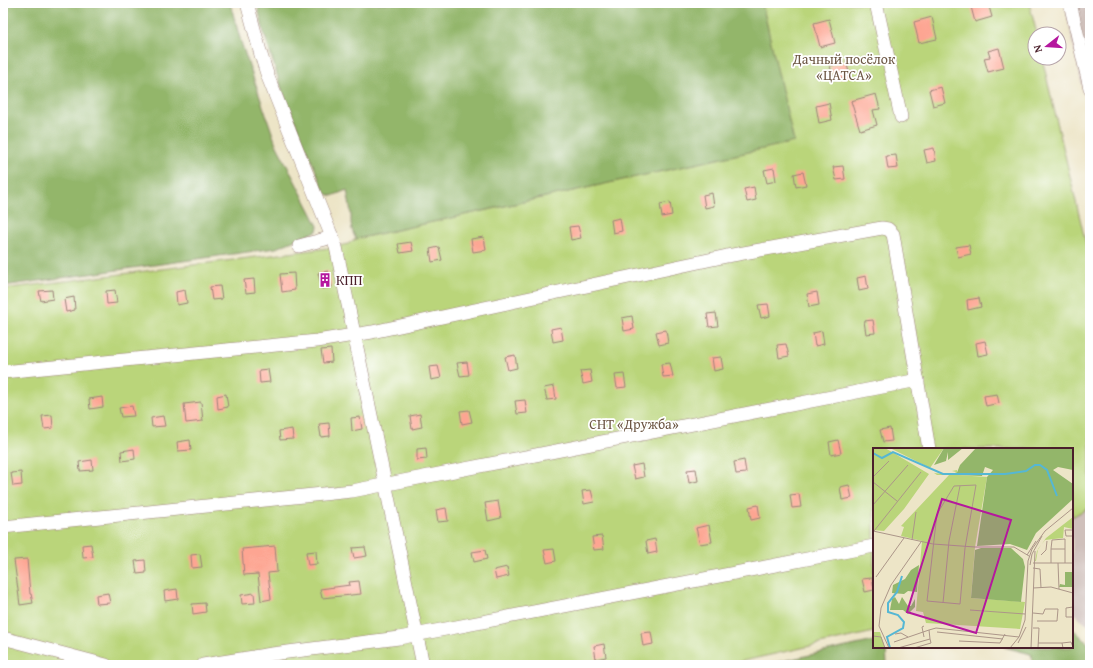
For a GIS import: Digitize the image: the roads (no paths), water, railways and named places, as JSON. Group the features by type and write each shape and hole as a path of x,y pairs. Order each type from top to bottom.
{"street":[{"path":"247,3 261,55 273,91 332,237 418,634 423,665"},
{"path":"876,3 901,117"},
{"path":"1070,3 1090,88"},
{"path":"3,372 317,341 372,332 727,256 882,228 888,229 893,234 929,448"},
{"path":"299,246 332,237"},
{"path":"3,527 352,491 918,380"},
{"path":"203,665 272,654 399,638 873,546"},
{"path":"3,638 106,665"}],"place":[{"name":"КПП","path":"325,280"}],"park label":[{"name":"Дачный посёлок «ЦАТСА»","path":"844,68"},
{"name":"СНТ «Дружба»","path":"634,424"}]}
